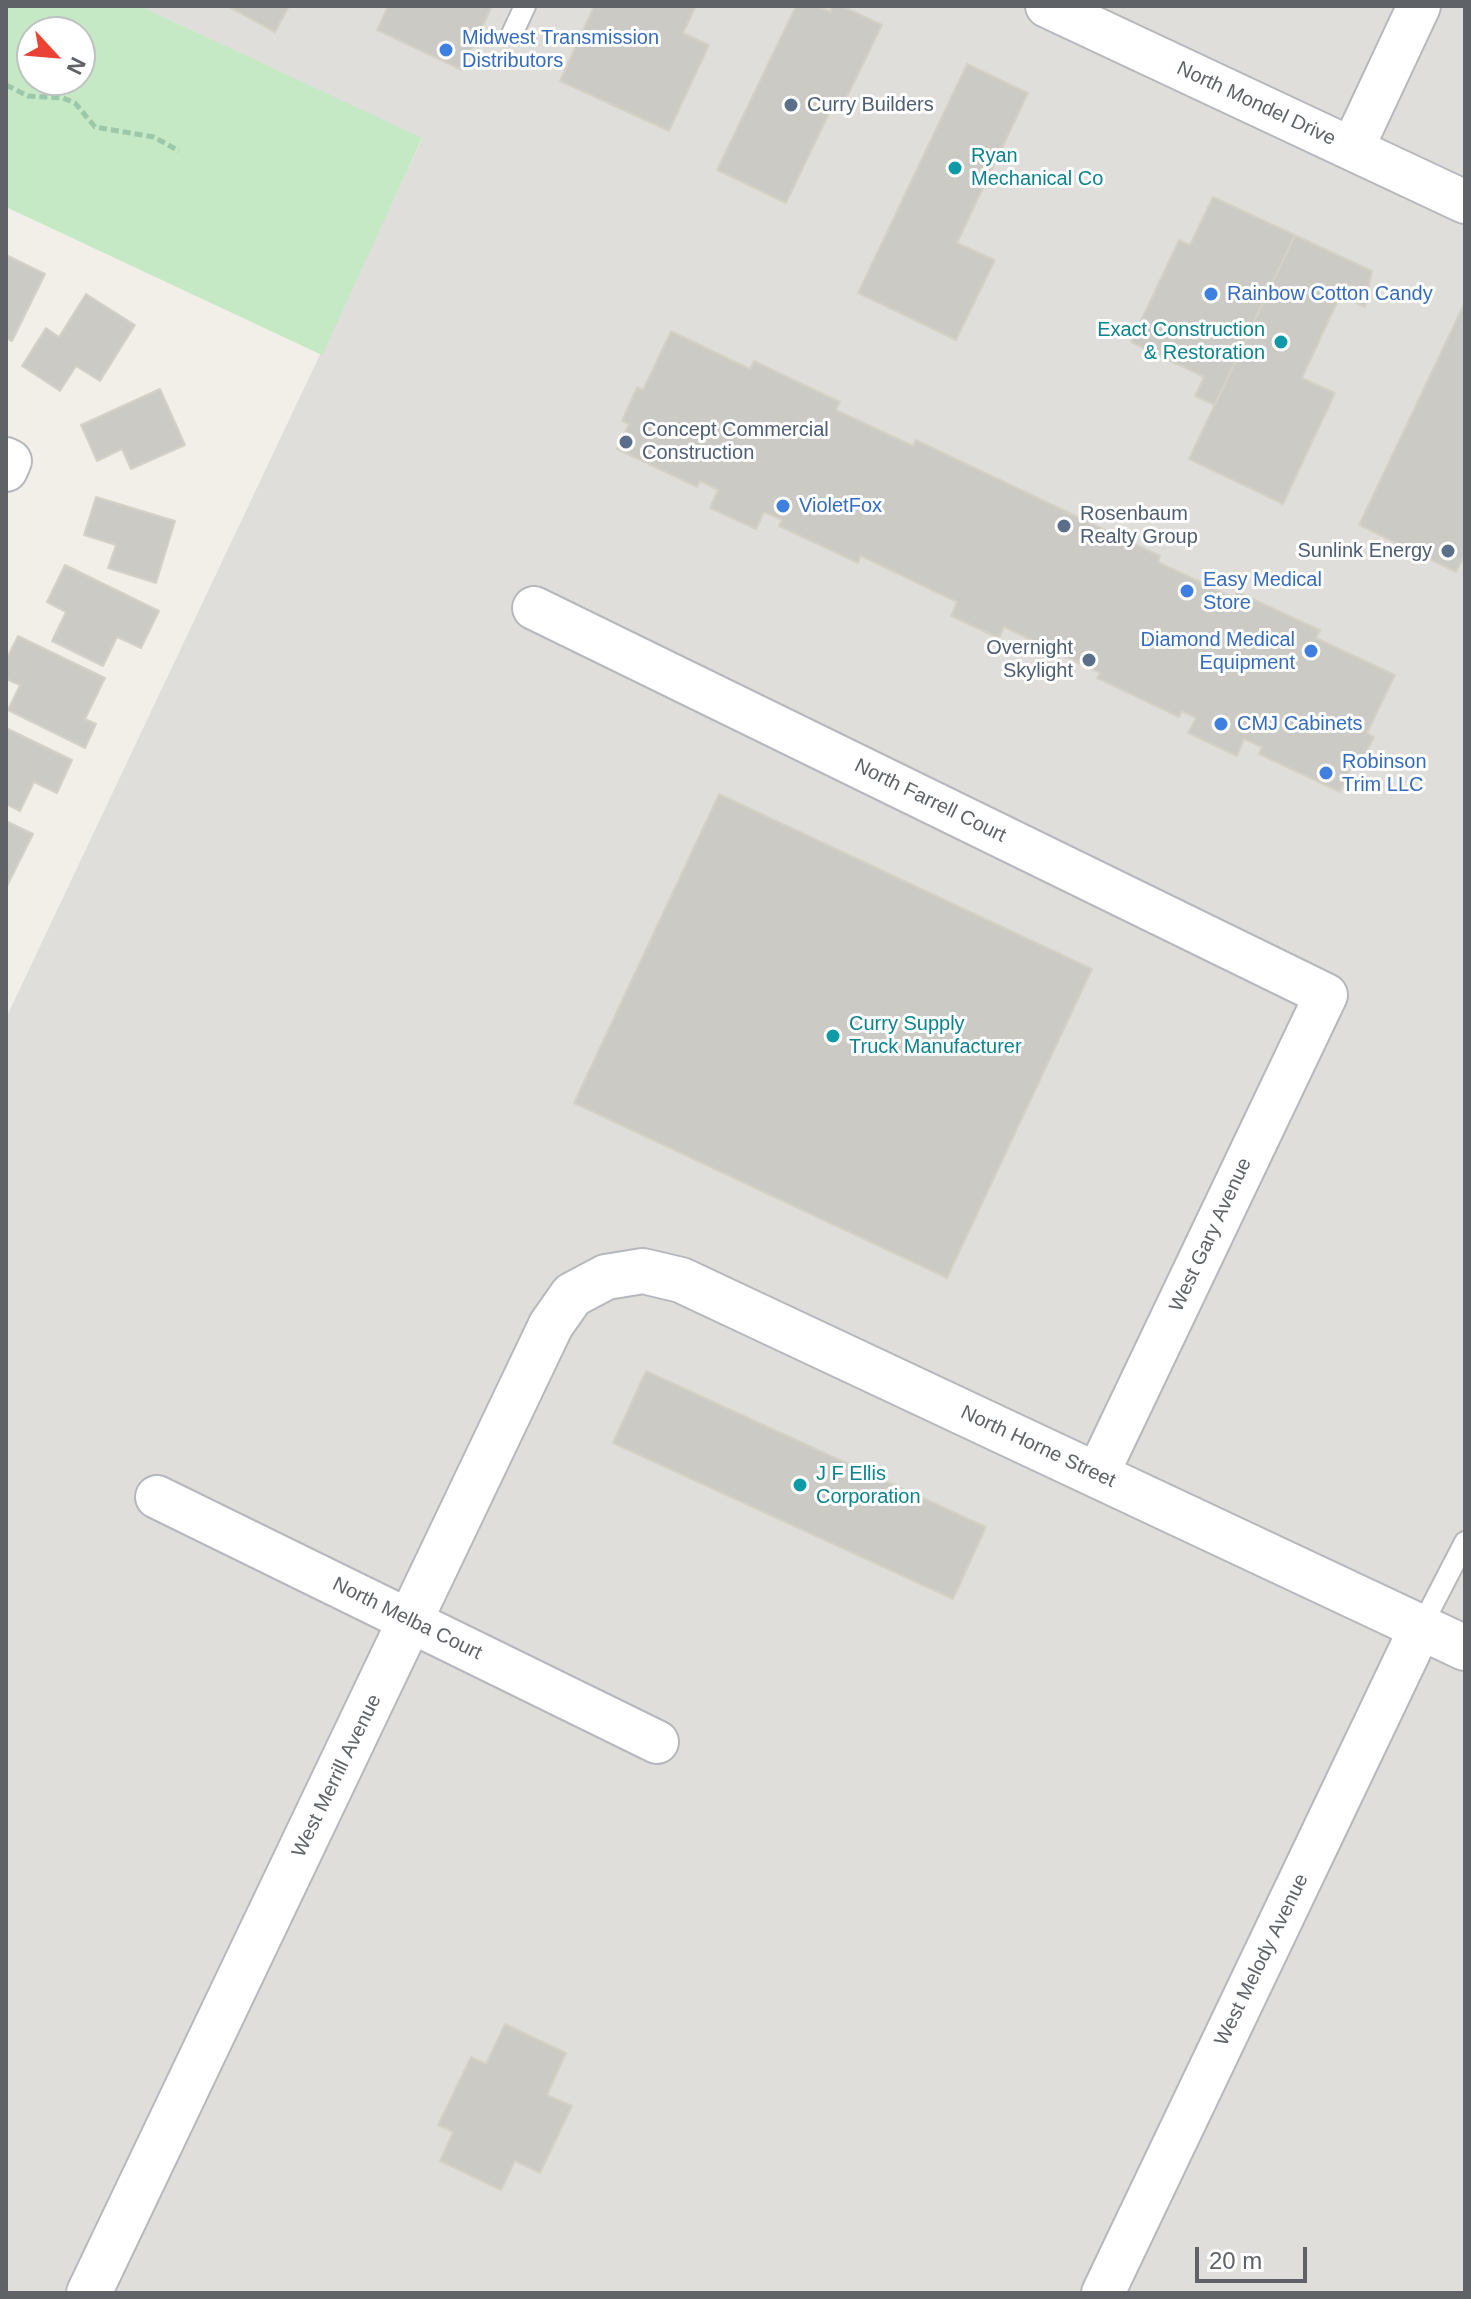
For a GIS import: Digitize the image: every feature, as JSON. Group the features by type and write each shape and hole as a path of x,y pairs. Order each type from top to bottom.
{"street":[{"name":"North Mondel Drive","path":"1047,6 1465,202"},
{"path":"1352,149 1419,6"},
{"name":"North Farrell Court","path":"534,608 1326,995"},
{"name":"West Gary Avenue","path":"1097,1475 1326,995"},
{"name":"North Horne Street","path":"606,1277 643,1271 681,1280 1465,1648"},
{"name":"West Merrill Avenue","path":"89,2293 551,1325 572,1295 606,1277"},
{"name":"North Melba Court","path":"157,1497 657,1742"},
{"name":"West Melody Avenue","path":"1103,2293 1421,1627"}],"lane":[{"path":"512,34 525,6"},
{"path":"1421,1627 1465,1542"}],"path":[{"path":"6,85 28,96 63,98 75,103 95,127 154,137 179,151"}],"shaded area":[{"path":"140,6 1465,6 1465,2293 6,2293 6,1018 422,139"}],"green space":[{"path":"6,6 140,6 422,138 322,355 6,207"}],"building":[{"path":"227,6 289,6 275,32"},
{"name":"Midwest Transmission Distributors","path":"388,6 492,6 462,70 377,30"},
{"path":"594,6 696,6 683,33 709,45 669,131 560,81"},
{"name":"Curry Builders","path":"796,6 818,6 830,12 833,6 842,6 882,25 842,107 834,103 786,203 717,170"},
{"name":"Ryan Mechanical Co","path":"967,64 1028,93 957,243 995,260 956,340 858,293"},
{"name":"Rainbow Cotton Candy","path":"1213,197 1295,235 1215,405 1195,396 1204,377 1131,342 1179,240 1190,245"},
{"name":"Exact Construction & Restoration","path":"1295,235 1372,271 1365,307 1340,296 1302,378 1335,393 1283,504 1189,459"},
{"path":"6,255 45,274 12,341 6,338"},
{"path":"86,294 135,325 100,381 76,366 60,391 22,366 46,328 59,337"},
{"path":"1465,302 1465,554 1456,572 1359,525"},
{"path":"671,331 750,369 754,361 840,402 836,410 913,446 916,440 1160,556 1158,562 1234,598 1237,592 1320,630 1316,638 1395,675 1367,733 1374,737 1360,766 1353,763 1340,792 1259,754 1262,747 1244,739 1237,756 1188,733 1196,718 1182,711 1179,717 1097,678 1100,673 1004,627 999,638 951,616 957,602 861,556 858,563 779,526 782,520 764,512 756,529 710,508 718,490 700,481 697,487 617,449 629,424 622,421 637,387 643,390"},
{"path":"160,389 185,445 131,469 122,449 97,461 81,425"},
{"path":"96,497 175,521 156,583 108,568 116,545 84,535"},
{"path":"65,565 159,611 141,648 117,637 103,666 52,641 66,612 47,602"},
{"path":"18,636 105,678 85,719 96,724 85,748 8,710 20,685 6,679 6,660"},
{"path":"6,728 72,760 57,793 34,782 20,811 6,804"},
{"name":"Curry Supply Truck Manufacturer","path":"719,794 1092,969 947,1278 574,1103"},
{"path":"6,821 33,834 6,888"},
{"name":"J F Ellis Corporation","path":"646,1371 986,1527 953,1599 613,1443"},
{"path":"505,2024 566,2053 547,2095 572,2106 540,2173 515,2161 501,2190 440,2161 453,2132 438,2125 471,2057 486,2064"}],"place":[{"name":"Midwest Transmission Distributors","path":"446,50"},
{"name":"Curry Builders","path":"791,105"},
{"name":"Ryan Mechanical Co","path":"955,168"},
{"name":"Rainbow Cotton Candy","path":"1211,294"},
{"name":"Exact Construction & Restoration","path":"1281,342"},
{"name":"Concept Commercial Construction","path":"626,442"},
{"name":"VioletFox","path":"783,506"},
{"name":"Rosenbaum Realty Group","path":"1064,526"},
{"name":"Sunlink Energy","path":"1448,551"},
{"name":"Easy Medical Store","path":"1187,591"},
{"name":"Diamond Medical Equipment","path":"1311,651"},
{"name":"Overnight Skylight","path":"1089,660"},
{"name":"CMJ Cabinets","path":"1221,724"},
{"name":"Robinson Trim LLC","path":"1326,773"},
{"name":"Curry Supply Truck Manufacturer","path":"833,1036"},
{"name":"J F Ellis Corporation","path":"800,1485"}]}
